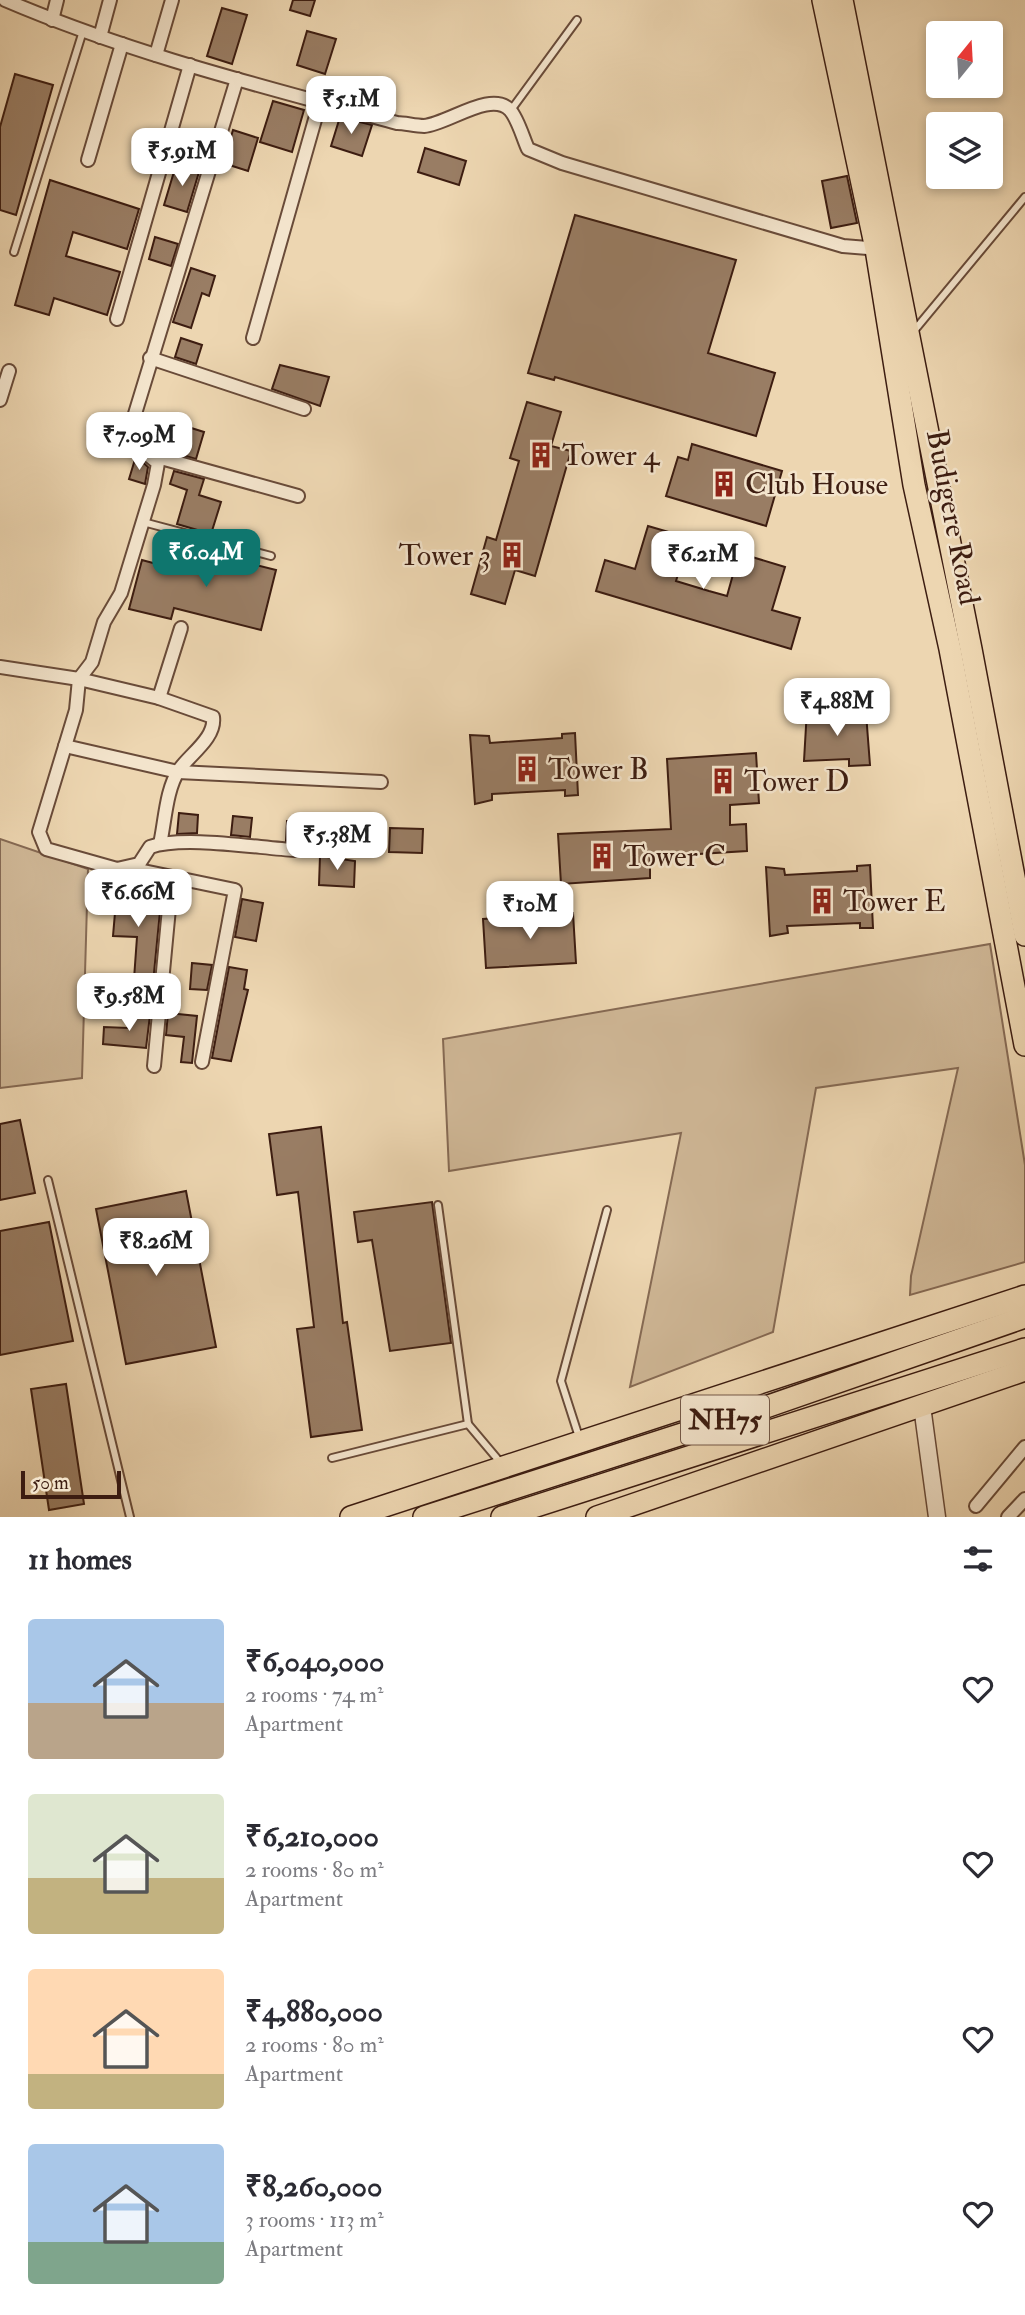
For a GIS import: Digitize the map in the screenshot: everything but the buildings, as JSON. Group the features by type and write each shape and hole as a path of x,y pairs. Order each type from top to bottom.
{"main road":[{"name":"Budigere Road","path":"823,0 907,339 1021,885 1025,935"},
{"name":"Budigere Road","path":"842,0 883,248 914,485 950,649 1025,1045"},
{"path":"351,1517 1025,1296"},
{"name":"NH75","path":"424,1517 760,1409 1025,1317"},
{"name":"NH75","path":"502,1517 1025,1349"},
{"path":"597,1517 633,1511 1025,1370"}],"street":[{"path":"5,0 83,32 156,55 397,122 424,126 457,117 484,103 499,103 511,110 528,149 562,163 843,246 883,248"},
{"path":"52,20 57,0"},
{"path":"100,37 110,0"},
{"path":"156,55 172,0"},
{"path":"88,160 122,44"},
{"path":"117,319 190,65"},
{"path":"202,1062 235,890 129,868 110,867 63,855 46,849 39,832 76,709 79,679 92,662 104,622 121,593 158,467 156,458 134,445 130,436 150,358 237,79"},
{"path":"253,338 320,102"},
{"path":"150,358 304,409"},
{"path":"0,400 9,371"},
{"path":"146,453 298,496"},
{"path":"159,698 181,628"},
{"path":"0,667 79,679 207,712 214,721 205,740 178,772 160,844"},
{"path":"65,746 178,772 381,782"},
{"path":"129,868 139,864 150,847 160,844 182,842 295,850"},
{"path":"154,1066 172,877"},
{"path":"922,1406 937,1517"},
{"path":"975,1506 1025,1447"},
{"path":"1008,1517 1025,1499"}],"lane":[{"path":"511,110 577,19"},
{"path":"14,252 83,32"},
{"path":"907,339 1025,197"},
{"path":"143,522 271,556"},
{"path":"48,1180 130,1517"},
{"path":"438,1205 468,1424 504,1467"},
{"path":"581,1442 561,1381 607,1210"},
{"path":"332,1458 468,1424"}],"shaded area":[{"path":"0,839 88,869 82,1078 0,1088"},
{"path":"990,944 1025,1165 1025,1262 910,1295 911,1276 958,1068 816,1088 773,1332 630,1387 681,1133 449,1171 443,1039"}],"place":[{"name":"Tower 4","path":"541,455"},
{"name":"Club House","path":"724,484"},
{"name":"Tower 3","path":"512,555"},
{"name":"Tower B","path":"527,769"},
{"name":"Tower D","path":"723,781"},
{"name":"Tower C","path":"602,856"},
{"name":"Tower E","path":"822,901"}]}
